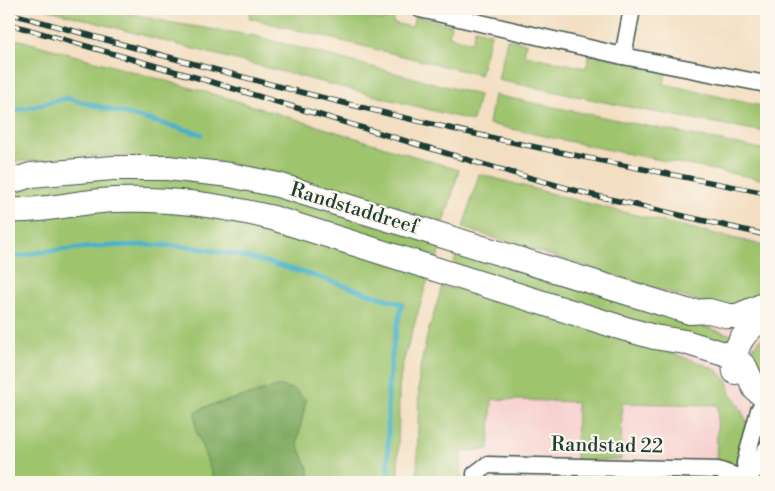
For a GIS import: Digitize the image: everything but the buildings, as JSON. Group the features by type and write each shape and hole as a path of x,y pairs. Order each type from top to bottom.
{"main road":[{"name":"Randstaddreef","path":"16,177 113,168 168,168 230,174 278,185 690,312 708,312 729,316 759,315"},
{"name":"Randstaddreef","path":"11,211 113,200 178,200 234,209 273,218 654,337 684,342 734,365"},
{"path":"759,315 740,341 734,365 740,389 744,396 764,407"}],"street":[{"path":"623,56 632,9"},
{"path":"427,10 623,56 766,84"},
{"path":"747,481 745,463 764,407"},
{"path":"747,481 759,465 766,450"},
{"name":"Randstad 22","path":"475,482 475,474 487,465 718,470 747,481"},
{"path":"747,481 766,467"}],"shaded area":[{"path":"486,185 766,243 766,482 431,482 433,402"}],"green space":[{"path":"46,9 113,9 167,22 255,36 479,95 473,121"},
{"path":"251,9 331,9 350,13 351,9 361,9 360,15 383,21 386,9 395,12 393,23 412,27 415,16 451,25 449,36 472,42 475,29 491,33 480,75 249,18"},
{"path":"9,37 227,98 459,170 444,223 283,175 204,160 110,156 9,162"},
{"path":"507,39 526,43 524,55 586,68 590,54 667,70 664,84 766,107 766,132 648,111 498,80"},
{"path":"494,95 766,150 766,180 614,151 489,124"},
{"path":"479,174 594,205 766,246 766,291 736,304 719,308 463,228"},
{"path":"114,177 201,181 267,192 441,245 437,259 294,215 9,201 9,187"},
{"path":"115,207 227,215 429,275 402,366 399,389 398,482 310,482 309,470 297,443 306,400 281,386 205,407 196,413 196,430 215,482 9,482 9,219"},
{"path":"458,251 735,336 729,350 453,265"},
{"path":"460,285 701,363 718,371 728,382 730,393 747,422 738,465 716,464 718,405 622,403 621,460 576,461 577,402 492,399 489,449 462,451 461,482 417,482 419,373 428,332 442,287 457,290"},
{"path":"766,334 766,380 758,362 750,355 753,347"},
{"path":"281,386 295,390 306,400 297,443 309,470 310,482 215,482 196,430 195,413 205,407"}],"waterway":[{"path":"9,112 67,98 201,134"},
{"path":"9,259 44,252 107,246 190,247 270,263 402,304 394,340 388,388 388,482"}],"railway":[{"path":"9,13 359,107 543,149 766,193"},
{"path":"9,24 588,194 766,235"}]}
